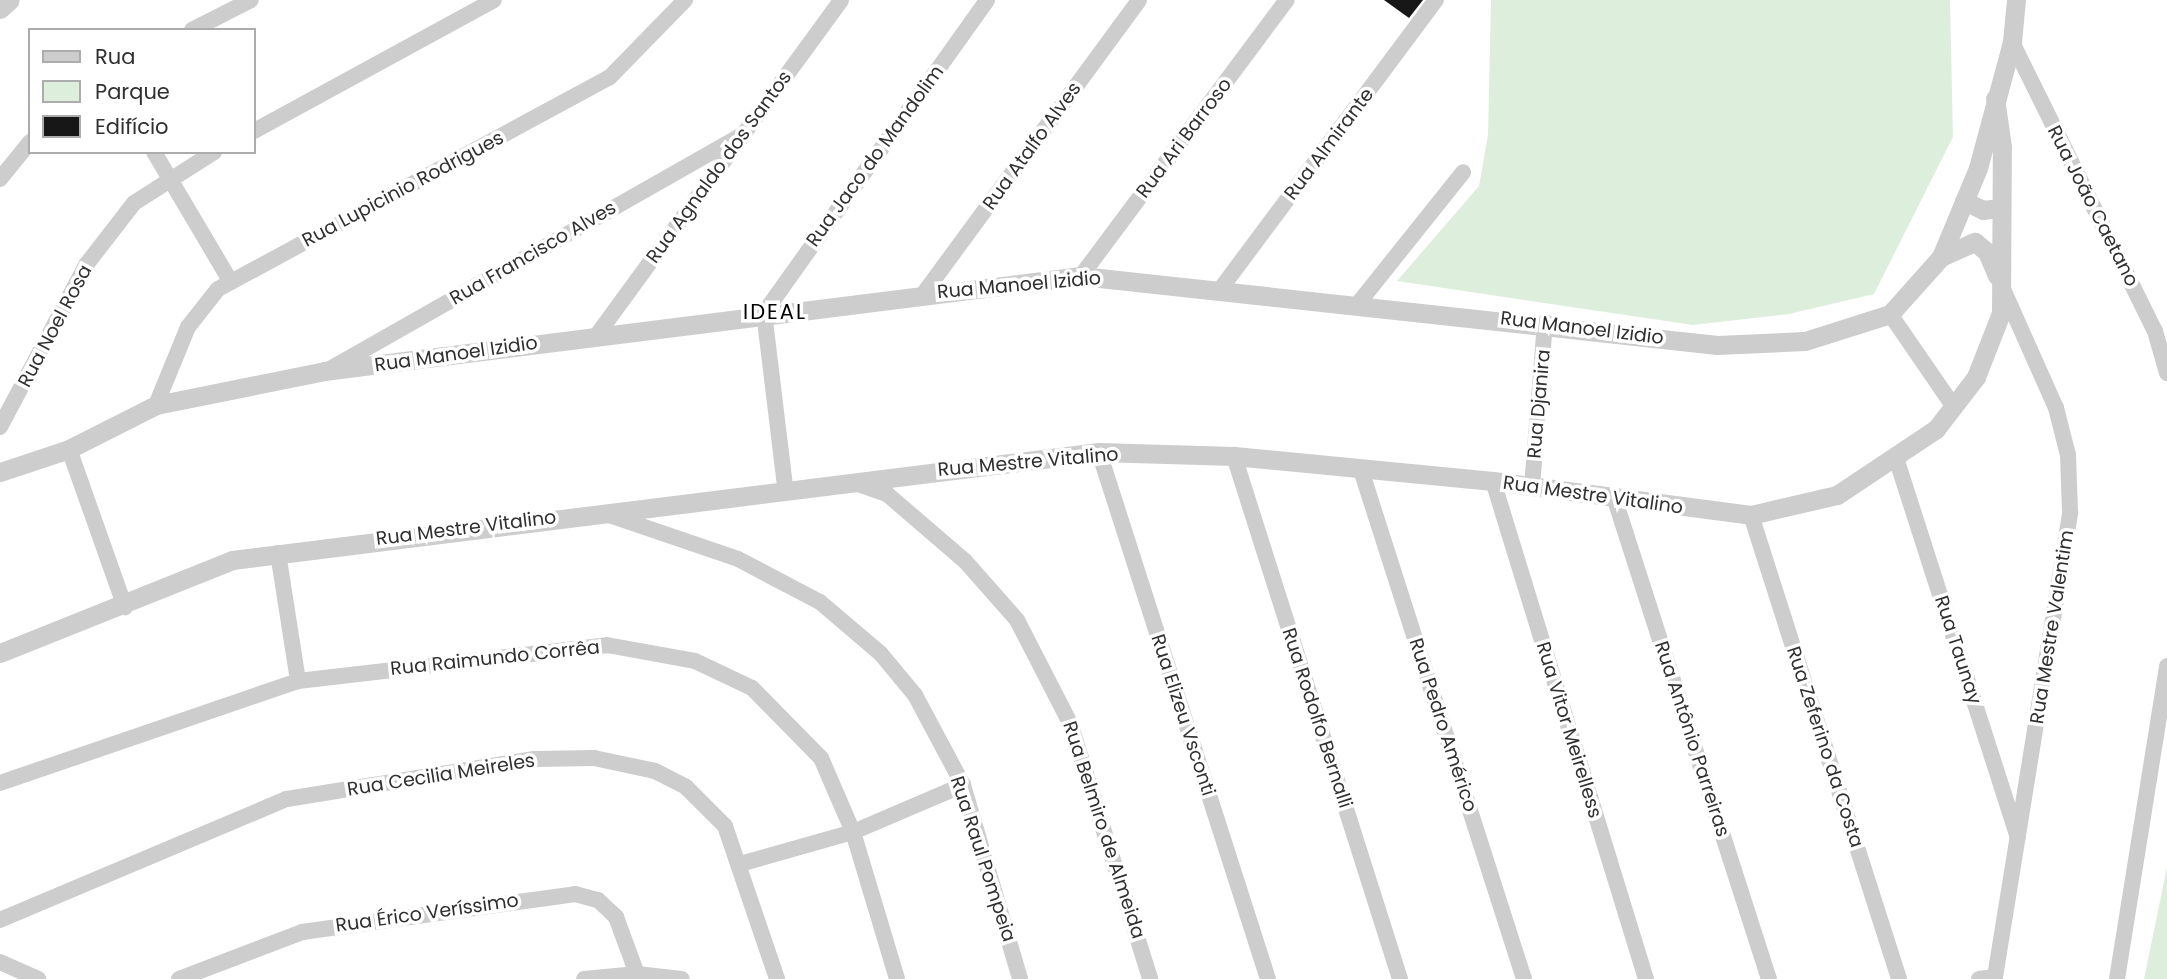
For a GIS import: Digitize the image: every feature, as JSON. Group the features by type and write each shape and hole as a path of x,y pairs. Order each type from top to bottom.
{"street":[{"path":"0,9 10,0"},
{"path":"196,28 251,0"},
{"path":"256,130 494,0"},
{"name":"Rua Lupicinio Rodrigues","path":"156,405 188,327 230,282 609,78 685,0"},
{"name":"Rua Agnaldo dos Santos","path":"597,335 841,0"},
{"name":"Rua Jaco do Mandolim","path":"764,313 987,0"},
{"name":"Rua Atalfo Alves","path":"924,293 1139,0"},
{"name":"Rua Ari Barroso","path":"1081,276 1287,0"},
{"name":"Rua Almirante","path":"1222,287 1436,0"},
{"path":"1954,407 1890,314 1941,257 1964,201 2012,42 2016,0"},
{"name":"Rua João Caetano","path":"2012,42 2155,331 2167,373"},
{"path":"1995,98 2002,287"},
{"name":"Rua Francisco Alves","path":"324,372 742,135"},
{"path":"0,179 28,144"},
{"path":"155,154 230,282"},
{"name":"Rua Noel Rosa","path":"0,427 86,265 134,203 169,177 210,154"},
{"path":"1357,305 1463,172"},
{"path":"1964,201 1983,210 2000,208"},
{"path":"1941,257 1975,242 1987,252 2002,287"},
{"name":"Rua Manoel Izidio","path":"0,472 69,449 156,405 324,372 764,313 1081,276 1222,287 1357,305 1545,322 1717,345 1805,341 1890,314"},
{"name":"Rua Mestre Vitalino","path":"0,653 125,607 232,560 604,513 785,486 1099,452 1234,456 1493,481 1615,500 1751,515 1837,495 1897,461 1954,407 1976,377 2001,313 2002,287"},
{"name":"Rua Mestre Valentim","path":"1987,978 2019,839 2067,539 2068,455 2056,408 2002,287"},
{"path":"764,313 785,486"},
{"name":"Rua Djanira","path":"1532,487 1545,322"},
{"path":"69,449 125,607"},
{"name":"Rua Elizeu Vsconti","path":"1099,452 1268,979"},
{"name":"Rua Rodolfo Bernalli","path":"1234,456 1401,979"},
{"name":"Rua Taunay","path":"1897,461 2019,839"},
{"name":"Rua Pedro Américo","path":"1362,470 1524,979"},
{"name":"Rua Belmiro de Almeida","path":"849,481 887,494 965,561 1017,620 1070,723 1150,979"},
{"name":"Rua Vitor Meirelless","path":"1493,481 1646,979"},
{"name":"Rua Antônio Parreiras","path":"1615,500 1769,979"},
{"name":"Rua Raul Pompeia","path":"604,513 737,559 820,602 881,654 915,695 963,785 1020,979"},
{"name":"Rua Zeferino da Costa","path":"1751,515 1899,979"},
{"path":"278,553 298,681"},
{"name":"Rua Raimundo Corrêa","path":"0,783 298,681 607,645 695,661 752,688 794,728 837,788 897,979"},
{"path":"2117,979 2167,666"},
{"name":"Rua Cecilia Meireles","path":"0,920 287,799 535,760 594,758 676,782 725,826 777,979"},
{"path":"740,864 853,832 963,785"},
{"name":"Rua Érico Veríssimo","path":"179,979 302,932 575,894 598,900 616,917 637,974"},
{"path":"0,962 38,979"},
{"path":"584,979 637,974 682,979"}],"green space":[{"path":"1491,0 1950,0 1953,137 1874,294 1789,314 1693,325 1397,281 1479,186 1488,135"},
{"path":"2167,867 2167,979 2144,979"}],"building":[{"path":"1384,0 1423,0 1409,18"}],"district":[{"name":"IDEAL","path":"775,312"}]}
